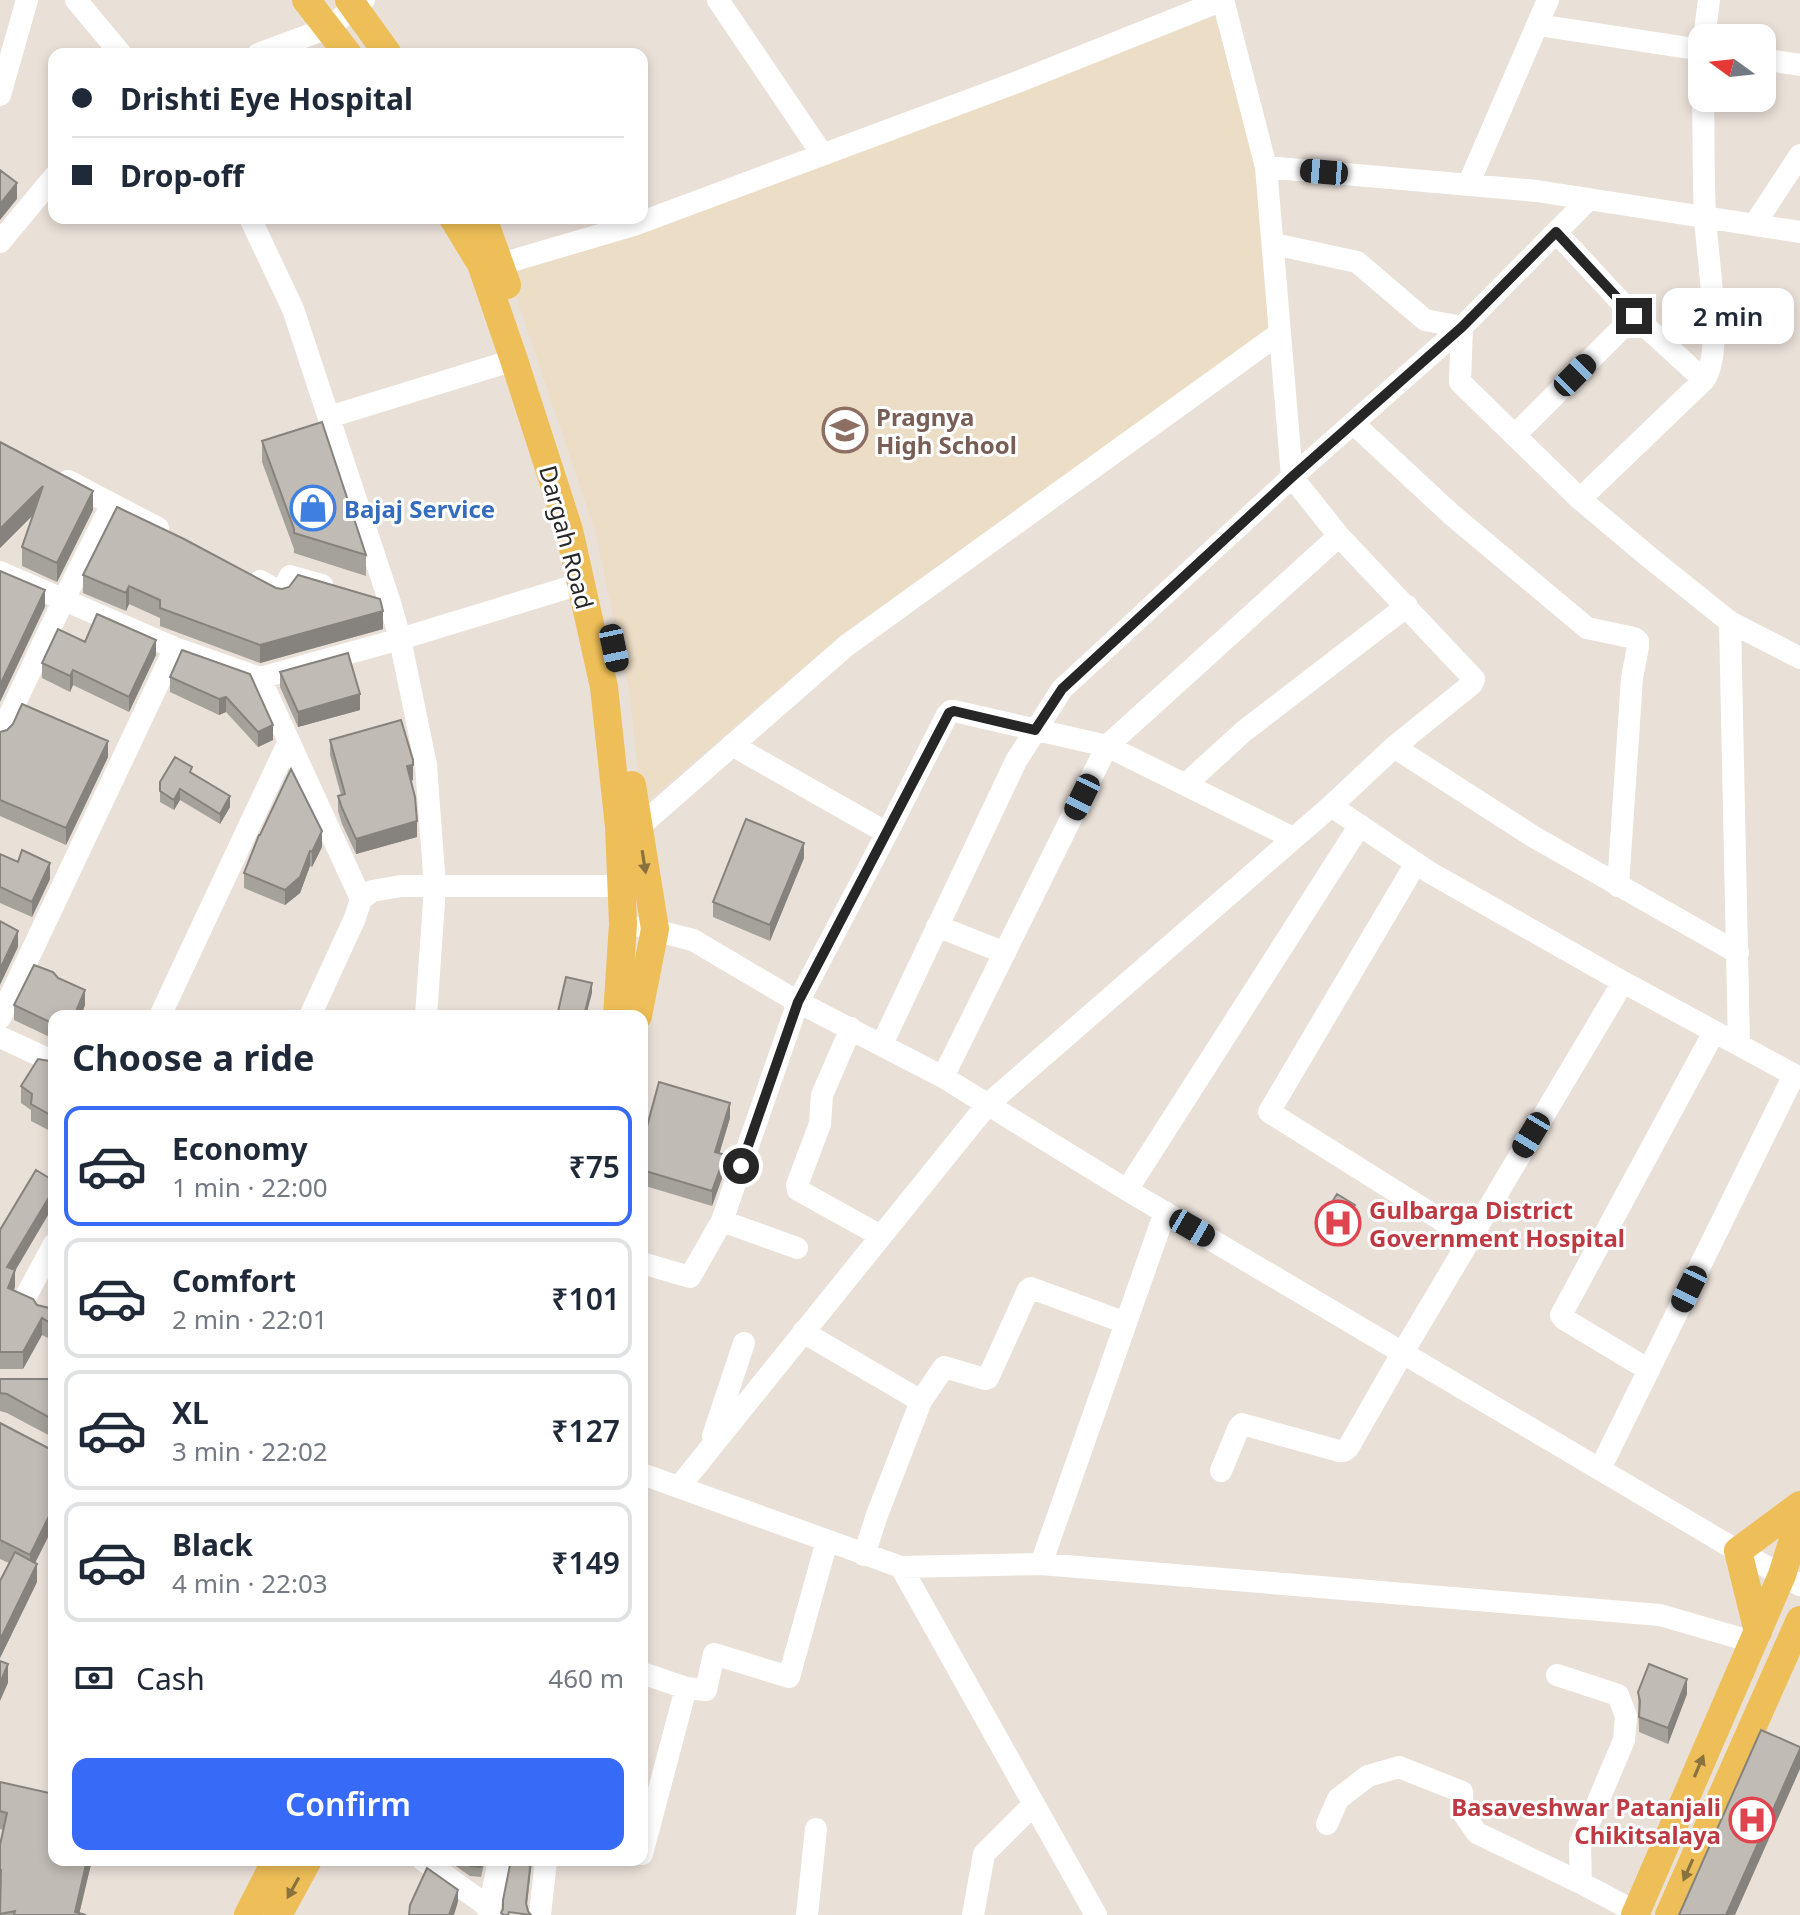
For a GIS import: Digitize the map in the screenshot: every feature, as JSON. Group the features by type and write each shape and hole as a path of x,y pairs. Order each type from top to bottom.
{"main road":[{"path":"306,0 343,48"},
{"path":"356,2 384,48"},
{"name":"Dargah Road","path":"457,224 481,264 569,530 604,687 619,827 623,924 617,1010"},
{"name":"Dargah Road","path":"485,224 591,543 620,678 629,761 655,929 639,1010"},
{"path":"1755,1637 1738,1551 1800,1505"},
{"path":"1636,1914 1755,1637 1791,1580 1800,1517"},
{"path":"1669,1915 1791,1653 1800,1620"},
{"path":"248,1915 273,1866"},
{"path":"278,1915 305,1866"}],"street":[{"path":"0,95 27,0"},
{"path":"76,0 116,48"},
{"path":"718,0 822,154"},
{"path":"648,220 1015,83 1223,0 1266,167 1292,477 1339,536 1473,676 1474,682 1394,747 1331,806 987,1105 679,1487"},
{"path":"1468,185 1548,0"},
{"path":"1706,24 1709,0"},
{"path":"274,48 328,28 356,2"},
{"path":"1538,25 1688,48"},
{"path":"1776,61 1800,65"},
{"path":"1580,499 1709,372 1714,340 1705,217 1703,112"},
{"path":"1754,225 1800,155"},
{"path":"1266,167 1537,191 1800,232"},
{"path":"0,242 48,184"},
{"path":"882,1044 1016,761 1062,689 1292,477 1462,327 1589,199"},
{"path":"253,224 293,309 400,639 426,765 435,887 426,1010"},
{"path":"501,264 637,224"},
{"path":"1556,232 1634,316 1704,380"},
{"path":"1274,244 1357,262 1425,320 1462,327"},
{"path":"1515,435 1634,316"},
{"path":"1462,327 1460,382 1580,499 1649,557 1730,622 1800,658"},
{"path":"639,827 846,646 1280,333"},
{"path":"329,417 514,360"},
{"path":"1353,423 1452,515 1587,628 1638,641 1633,670 1618,886"},
{"path":"56,474 183,541"},
{"path":"0,735 112,504"},
{"path":"943,1077 1107,746 1339,536"},
{"path":"239,571 282,593 290,576 391,606"},
{"path":"0,572 175,648 260,678 580,584"},
{"path":"1186,784 1244,731 1407,606"},
{"path":"1730,622 1739,1045"},
{"path":"0,1018 175,648"},
{"path":"260,678 361,899"},
{"path":"648,1265 690,1277 722,1221 798,1002 951,711 1107,746 1293,838"},
{"path":"163,1010 289,741"},
{"path":"732,745 887,833"},
{"path":"1394,747 1534,837 1738,953"},
{"path":"1331,806 1416,863 1797,1077 1600,1469"},
{"path":"1127,1190 1360,825"},
{"path":"1416,863 1269,1112 1470,1238"},
{"path":"313,1010 361,899 372,891 401,886 621,886"},
{"path":"623,924 693,940 798,1002 943,1077 1127,1190 1791,1580"},
{"path":"937,926 1005,953"},
{"path":"1221,1471 1242,1424 1339,1451 1346,1450 1623,982"},
{"path":"851,1028 822,1095 821,1121 797,1185 798,1190 881,1236"},
{"path":"1649,1370 1561,1315 1714,1032"},
{"path":"0,1037 48,1059"},
{"path":"1041,1564 1165,1212"},
{"path":"722,1221 797,1248"},
{"path":"26,1296 48,1255"},
{"path":"864,1555 921,1401 944,1367 988,1378 1028,1290 1031,1288 1126,1323"},
{"path":"803,1332 921,1401"},
{"path":"707,1452 744,1343"},
{"path":"648,1476 901,1567 1041,1564 1660,1615 1755,1637"},
{"path":"648,1675 686,1688 706,1690 714,1654 789,1677 827,1541"},
{"path":"901,1567 1096,1915"},
{"path":"1557,1675 1618,1695 1626,1716 1624,1740 1580,1844 1581,1883"},
{"path":"648,1831 686,1688"},
{"path":"1327,1824 1338,1799 1348,1791 1368,1776 1399,1767 1462,1792 1463,1813 1477,1833 1581,1883 1636,1914"},
{"path":"973,1915 984,1854 1034,1804"},
{"path":"807,1915 816,1829"},
{"path":"431,1866 482,1902 490,1913"},
{"path":"490,1913 498,1866"},
{"path":"540,1915 545,1866"}],"shaded area":[{"name":"Pragnya High School","path":"1215,16 1259,169 1270,329 841,635 642,806 629,690 595,531 508,272 631,236"}],"building":[{"path":"0,170 17,183 0,204"},
{"name":"Bajaj Service","path":"322,422 366,555 294,533 262,441"},
{"path":"0,442 93,491 57,563 22,547 43,486 0,529"},
{"path":"117,507 276,588 289,587 298,575 380,599 383,611 260,645 160,608 160,600 129,586 126,593 83,575"},
{"path":"0,571 45,590 0,685"},
{"path":"97,614 156,640 129,697 73,670 70,676 42,663 58,629 85,642"},
{"path":"182,650 250,674 273,725 258,732 226,697 219,699 170,677"},
{"path":"348,653 360,694 298,712 280,672"},
{"path":"22,704 108,741 66,828 0,800 0,732 13,724"},
{"path":"401,720 413,760 413,765 407,766 417,821 356,839 338,796 345,794 330,740"},
{"path":"175,757 192,767 190,772 230,796 220,814 180,789 174,800 160,791 160,782"},
{"path":"291,769 322,831 300,877 285,890 244,873"},
{"path":"746,819 804,843 770,925 713,902"},
{"path":"22,850 50,863 32,902 0,887 0,854 18,862"},
{"path":"0,921 18,931 0,969"},
{"path":"34,965 85,990 77,1010 48,1010 48,1021 14,1005"},
{"path":"566,977 592,983 585,1010 558,1010"},
{"path":"38,1059 48,1061 48,1114 31,1104 32,1094 21,1086"},
{"path":"659,1082 730,1103 715,1152 725,1155 712,1191 648,1172 648,1123"},
{"path":"36,1170 48,1177 48,1199 7,1267 15,1270 8,1288 33,1299 37,1305 48,1308 48,1322 42,1318 23,1352 0,1352 0,1230"},
{"path":"1337,1194 1355,1205 1336,1235 1319,1223"},
{"path":"0,1379 48,1379 48,1417 7,1394 0,1393"},
{"path":"0,1423 48,1448 48,1518 30,1555 0,1540"},
{"path":"15,1552 37,1564 0,1640 0,1581"},
{"path":"0,1661 8,1664 0,1683"},
{"path":"1649,1664 1687,1679 1668,1728 1639,1717 1638,1692"},
{"path":"1761,1730 1800,1749 1726,1915 1679,1915"},
{"path":"0,1782 48,1793 48,1866 86,1866 75,1912 86,1915 14,1915 15,1911 0,1914 0,1845 7,1813 0,1811"},
{"path":"510,1866 530,1866 526,1903 531,1915 509,1912 504,1915 501,1913"},
{"path":"427,1868 458,1890 449,1915 409,1915 410,1905"}],"place":[{"name":"Pragnya High School","path":"845,430"},
{"name":"Bajaj Service","path":"313,508"},
{"name":"Gulbarga District Government Hospital","path":"1338,1223"},
{"name":"Basaveshwar Patanjali Chikitsalaya","path":"1752,1820"}],"route":[{"path":"741,1166 798,1002 951,711 1035,730 1062,689 1292,477 1462,327 1556,232 1634,316"}]}
